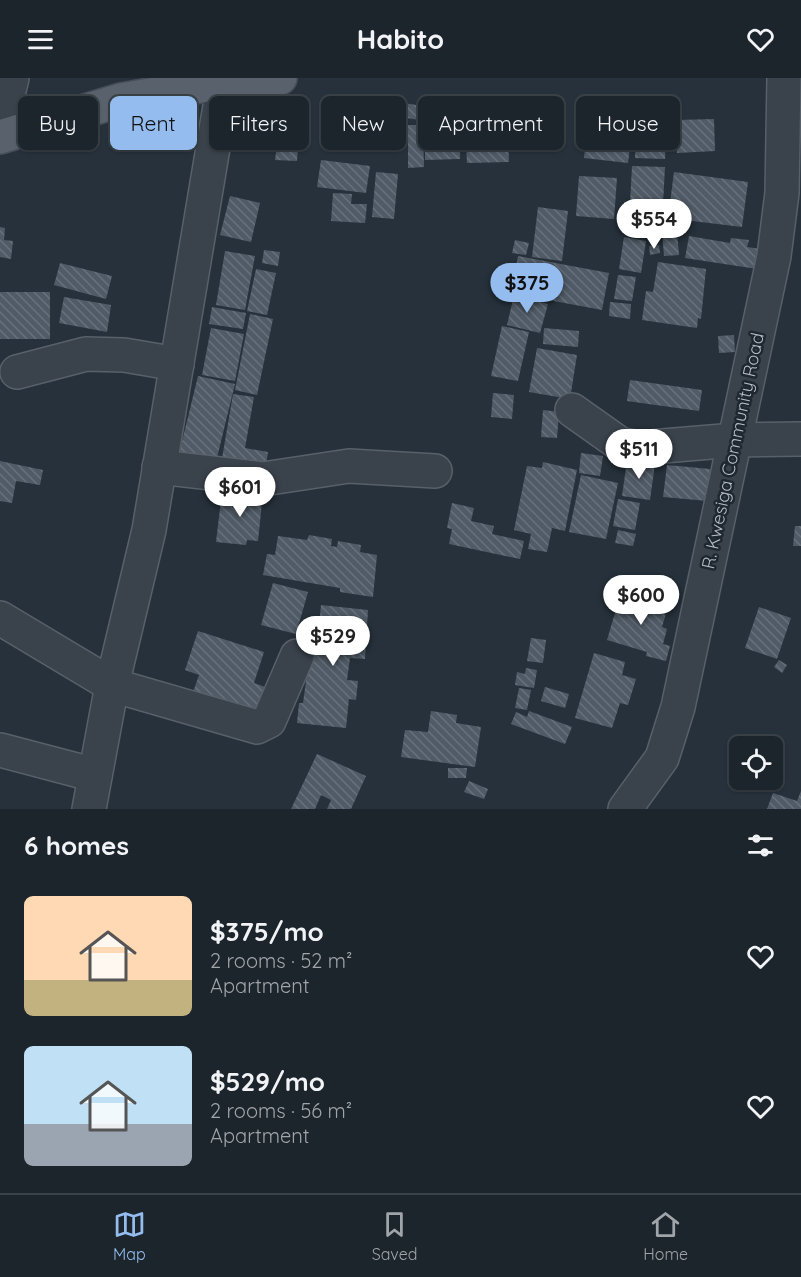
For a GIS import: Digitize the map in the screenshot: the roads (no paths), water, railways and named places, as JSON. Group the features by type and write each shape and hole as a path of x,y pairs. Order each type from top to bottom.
{"main road":[{"path":"0,137 121,100 224,82 280,78"}],"street":[{"path":"0,127 12,78"},
{"name":"R. Kwesiga Community Road","path":"625,809 657,765 669,738 735,440 774,256 785,135 784,78"},
{"path":"89,809 112,685 149,530 224,82"},
{"path":"17,372 86,354 124,355 177,364"},
{"path":"572,410 620,444 639,448 735,440 801,439"},
{"path":"159,467 263,479 349,466 435,471"},
{"path":"0,618 112,685 257,728 269,721 297,656"},
{"path":"0,750 95,775"}]}
